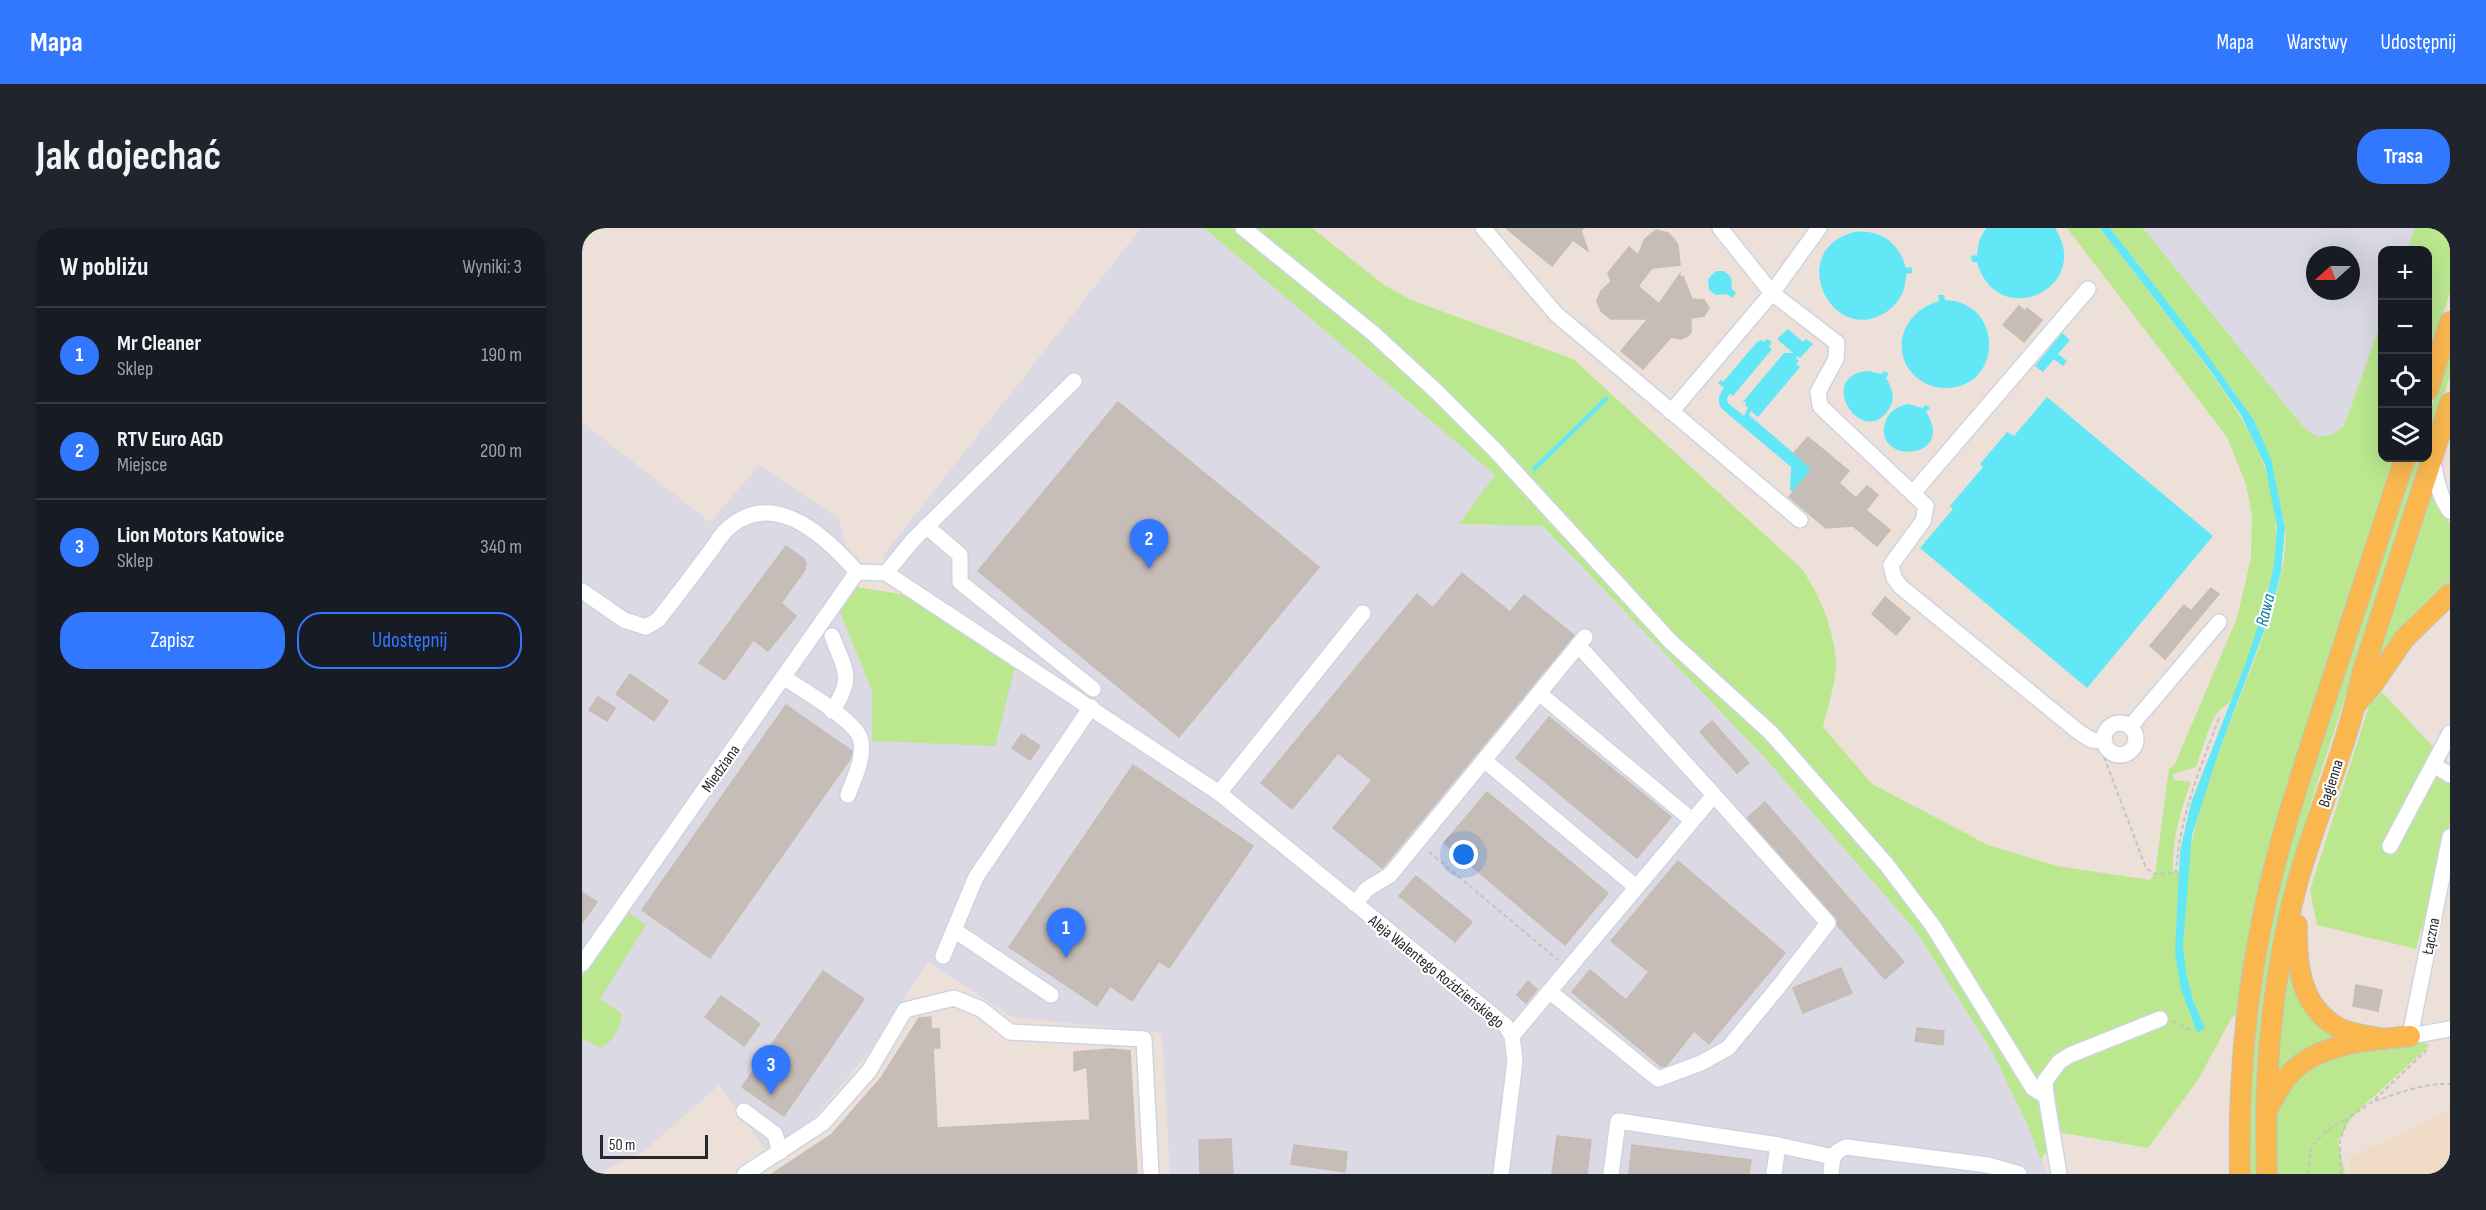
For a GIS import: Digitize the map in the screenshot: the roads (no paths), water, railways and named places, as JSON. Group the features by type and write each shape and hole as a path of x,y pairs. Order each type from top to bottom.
{"main road":[{"path":"2432,375 2450,322"},
{"name":"Bagienna","path":"2432,458 2450,403"},
{"name":"Bagienna","path":"2240,1174 2245,1030 2251,980 2266,902 2304,767 2404,462"},
{"name":"Bagienna","path":"2266,1174 2269,1054 2276,985 2297,884 2431,462"},
{"path":"2355,705 2371,687 2403,639 2450,594"},
{"path":"2297,884 2296,952 2300,976 2309,999 2322,1015 2339,1028 2356,1034 2385,1038"},
{"path":"2266,1112 2286,1078 2308,1059 2330,1048 2410,1036"}],"street":[{"path":"1243,228 1374,334 1439,394 1502,458 1670,641 1771,733 1886,864 1933,926 2033,1088 2046,1096"},
{"path":"1483,228 1556,314 1800,520"},
{"path":"1720,228 1772,293 1837,343 1836,359 1818,392 1820,406 1926,506 1923,521 1892,565 1894,578 1901,587 2080,733 2098,741 2114,754 2120,755 2130,752 2136,742 2136,736 2126,724 2115,723 2098,741"},
{"path":"1671,412 1772,293 1819,228"},
{"path":"1913,493 2088,289"},
{"path":"582,591 624,621 646,627 658,620 726,530 749,516 768,513 784,515 813,530 832,544 857,572 886,573 926,526 1074,381"},
{"path":"2432,458 2437,484 2444,503 2450,511"},
{"path":"926,526 960,555 960,582 1093,689"},
{"name":"Miedziana","path":"582,964 857,572"},
{"name":"Aleja Walentego Roździeńskiego","path":"886,573 1219,793 1505,1025 1512,1035 1515,1061 1501,1174"},
{"path":"1219,793 1363,613"},
{"path":"2130,727 2219,622"},
{"path":"832,636 847,682 844,693 832,711"},
{"path":"1355,904 1366,889 1390,875 1582,641 1828,923 1728,1048 1701,1063 1658,1079 1549,991"},
{"path":"783,677 851,725 861,739 861,758 848,795"},
{"path":"1539,693 1692,820"},
{"path":"943,956 976,878 1091,707"},
{"path":"2390,846 2450,733"},
{"path":"1484,760 1636,887"},
{"path":"2434,765 2450,775"},
{"path":"1512,1035 1714,795"},
{"name":"Łączna","path":"2410,1036 2450,837"},
{"path":"954,930 1051,995"},
{"path":"754,1172 823,1123 869,1071 905,1010 954,998 981,1009 1010,1032 1144,1039 1151,1174"},
{"path":"2059,1174 2045,1081 2059,1062 2070,1055 2160,1019"},
{"path":"2410,1036 2450,1029"},
{"path":"744,1111 776,1134 780,1152"},
{"path":"1611,1174 1618,1121 1778,1145 1833,1157"},
{"path":"1774,1174 1778,1145"},
{"path":"1831,1174 1833,1157 1838,1150 1884,1146 2019,1174"}],"water":[{"path":"1986,228 2055,228 2064,250 2062,269 2053,284 2038,294 2021,298 2003,295 1988,283 1977,262 1972,262 1971,256 1977,255 1979,241"},
{"name":"Rawa","path":"2100,228 2110,228 2190,331 2254,420 2271,459 2285,527 2281,572 2270,615 2218,754 2192,835 2183,945 2186,973 2193,1000 2205,1029 2197,1032 2181,989 2175,952 2180,851 2191,803 2245,665 2266,602 2274,564 2277,527 2265,465 2241,415 2209,369"},
{"path":"1854,232 1872,233 1887,239 1899,251 1906,268 1912,267 1912,273 1906,274 1904,289 1897,303 1889,310 1869,319 1850,318 1835,308 1824,294 1819,276 1822,258 1833,242"},
{"path":"1716,271 1724,271 1731,277 1732,289 1736,293 1732,298 1727,294 1716,295 1709,290 1708,279"},
{"path":"1938,295 1944,295 1945,300 1965,304 1978,315 1987,329 1989,345 1986,361 1978,375 1964,385 1945,388 1931,386 1915,376 1905,362 1902,340 1905,330 1910,320 1918,312 1939,301"},
{"path":"1788,329 1803,342 1806,339 1813,344 1800,358 1797,356 1799,361 1796,364 1800,367 1758,417 1751,411 1749,415 1812,469 1793,492 1790,490 1791,467 1722,409 1719,398 1724,388 1718,383 1721,380 1723,382 1757,342 1761,340 1764,342 1767,339 1772,342 1769,347 1772,349 1733,396 1730,394 1727,398 1728,403 1744,416 1748,408 1745,405 1746,401 1742,403 1784,353 1793,353 1777,339"},
{"path":"2062,333 2070,340 2058,354 2067,361 2063,366 2054,359 2043,372 2035,366"},
{"path":"1869,371 1881,374 1885,371 1889,374 1886,378 1893,397 1889,409 1878,420 1867,421 1856,416 1848,407 1844,395 1845,384 1853,375"},
{"path":"2047,397 2213,536 2087,688 1920,548 1953,509 1950,506 1983,467 1980,464 2007,432 2014,436"},
{"path":"1908,404 1922,408 1926,405 1930,408 1926,412 1933,429 1931,441 1923,448 1912,452 1890,445 1884,435 1886,420 1890,414"}],"waterway":[{"path":"1534,469 1606,399"}],"place":[{"name":"RTV Euro AGD","path":"1149,569"},
{"name":"Mr Cleaner","path":"1066,958"},
{"name":"Lion Motors Katowice","path":"771,1095"}]}
